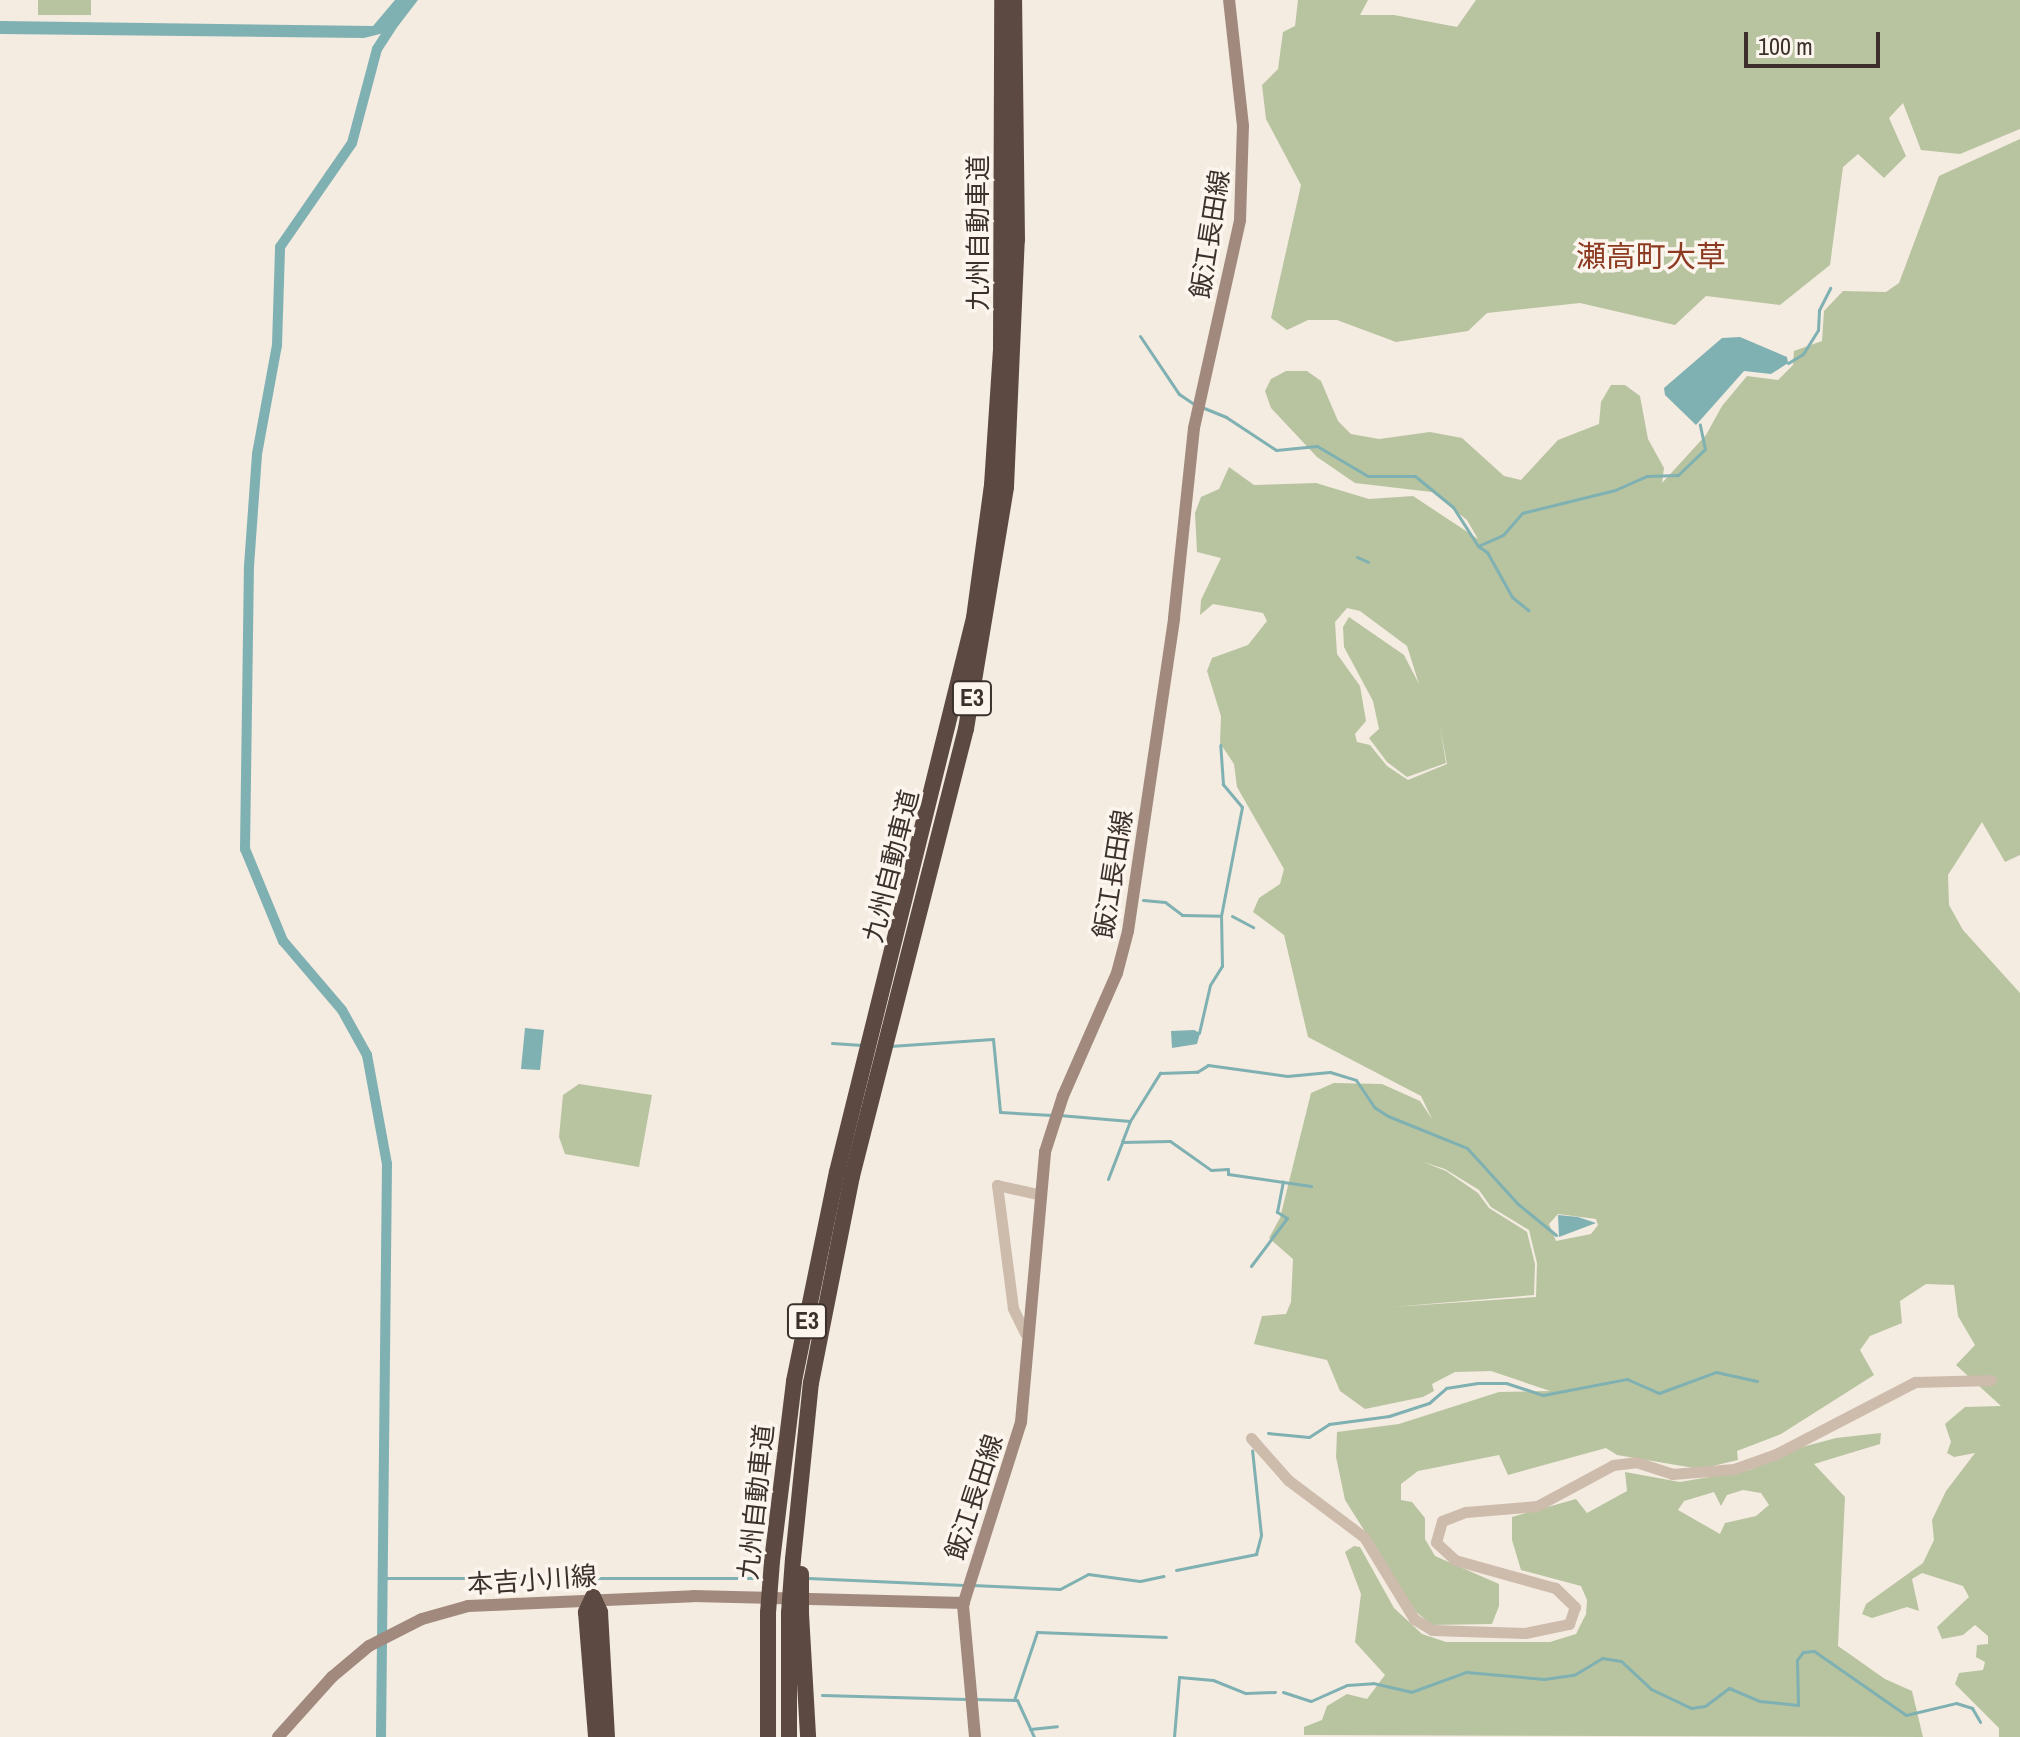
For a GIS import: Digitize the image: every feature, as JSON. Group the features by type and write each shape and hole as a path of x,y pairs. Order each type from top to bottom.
{"highway":[{"name":"九州自動車道","path":"768,1737 768,1613 794,1381 987,621 1006,487 1010,239 1008,40 1002,0"},
{"name":"九州自動車道","path":"1008,40 1014,0"},
{"name":"九州自動車道","path":"789,1737 801,1459 814,1368 867,1088"},
{"path":"593,1597 586,1612 596,1737"},
{"path":"593,1597 600,1612 607,1737"},
{"path":"795,1614 808,1737"},
{"path":"759,1737 766,1645"}],"main road":[{"name":"飯江長田線","path":"975,1737 965,1670 964,1603 1012,1461 1021,1422 1025,1333 1038,1194 1063,1096 1117,973 1128,931 1174,618 1194,428 1240,220 1243,126 1229,0"},
{"name":"本吉小川線","path":"278,1737 332,1677 369,1646 399,1628 490,1602 693,1596 964,1603"}],"street":[{"path":"1025,1333 1013,1308 997,1185 1038,1194"},
{"path":"1251,1438 1288,1480 1364,1537 1414,1619 1432,1630 1525,1633 1569,1624 1575,1607 1555,1588 1455,1560 1436,1542 1442,1521 1466,1512 1537,1506 1613,1465 1636,1462 1672,1474 1734,1469 1776,1454 1915,1382 1991,1380"}],"green space":[{"path":"38,0 91,0 91,15 38,15"},
{"path":"1298,0 1368,0 1360,15 1394,15 1457,27 1476,0 2020,0 2020,129 1960,154 1921,150 1903,103 1889,118 1906,156 1884,178 1858,154 1843,167 1830,265 1780,305 1706,296 1675,325 1580,303 1487,313 1468,331 1396,342 1337,320 1308,320 1287,330 1271,318 1301,185 1266,119 1262,85 1278,69 1283,32 1295,26"},
{"path":"2020,139 2020,855 2005,862 1982,822 1948,875 1949,905 1963,930 2020,993 2020,1737 1999,1737 1999,1728 1955,1684 1959,1673 1983,1670 1985,1662 1976,1657 1977,1645 1988,1644 1988,1636 1975,1625 1963,1635 1942,1639 1937,1627 1969,1597 1963,1586 1922,1573 1912,1579 1919,1611 1907,1607 1872,1618 1862,1614 1866,1604 1923,1563 1934,1540 1932,1520 1946,1491 1975,1453 1954,1457 1947,1453 1951,1442 1945,1424 1965,1407 2001,1406 1956,1365 1975,1345 1958,1316 1954,1285 1926,1284 1900,1301 1902,1323 1870,1336 1860,1350 1874,1375 1781,1434 1737,1451 1738,1460 1700,1469 1617,1455 1606,1448 1508,1475 1499,1455 1418,1471 1401,1484 1401,1500 1412,1502 1425,1518 1425,1539 1435,1556 1499,1584 1499,1606 1492,1624 1432,1625 1416,1612 1345,1500 1336,1457 1337,1432 1399,1424 1499,1392 1550,1391 1491,1371 1455,1372 1432,1384 1434,1391 1423,1397 1365,1409 1340,1391 1327,1360 1254,1344 1262,1316 1286,1314 1291,1302 1293,1259 1269,1238 1280,1218 1311,1093 1334,1083 1382,1084 1420,1101 1432,1119 1421,1096 1308,1037 1284,935 1253,912 1259,898 1280,884 1284,869 1237,787 1234,764 1220,743 1221,716 1207,671 1212,658 1248,645 1267,621 1263,613 1213,604 1200,615 1201,600 1221,558 1197,552 1195,513 1201,497 1219,489 1229,467 1254,485 1316,483 1369,499 1413,496 1478,539 1467,520 1432,492 1355,483 1317,457 1271,408 1265,391 1271,379 1286,371 1307,371 1321,381 1338,421 1351,434 1379,439 1430,432 1462,438 1504,476 1521,480 1558,440 1599,424 1601,402 1611,385 1625,385 1640,396 1648,439 1664,468 1662,483 1706,435 1722,406 1747,376 1778,380 1793,365 1794,351 1822,341 1824,311 1843,291 1886,292 1899,283 1939,176","holes":["1347,608 1360,611 1407,646 1419,684 1404,655 1349,617 1343,627 1344,647 1373,701 1379,729 1369,738 1387,762 1407,777 1446,763 1440,727 1447,764 1408,780 1387,766 1370,745 1357,742 1355,734 1366,721 1360,686 1337,654 1335,622","1423,1162 1445,1169 1479,1190 1491,1207 1529,1230 1537,1263 1536,1297 1392,1307 1534,1295 1535,1264 1527,1232 1489,1208 1478,1193 1446,1171","1558,1214 1596,1219 1598,1225 1591,1234 1556,1241 1549,1224"]},
{"path":"579,1084 652,1095 639,1167 565,1154 559,1137 563,1095"},
{"path":"1881,1433 1880,1444 1814,1464 1845,1497 1838,1646 1885,1679 1912,1691 1923,1737 1304,1735 1304,1727 1322,1720 1327,1706 1347,1694 1367,1699 1385,1675 1355,1642 1361,1594 1345,1552 1354,1546 1360,1547 1394,1608 1422,1634 1446,1642 1550,1642 1576,1634 1586,1614 1587,1600 1581,1586 1521,1570 1512,1540 1512,1517 1576,1499 1587,1513 1627,1491 1625,1472 1680,1482 1750,1470 1795,1449 1836,1438","holes":["1743,1490 1761,1493 1769,1505 1756,1516 1725,1523 1720,1534 1678,1510 1684,1501 1714,1492 1721,1506 1727,1495"]}],"water":[{"path":"395,0 418,0 398,26 391,22 384,33 364,38 0,34 0,21 373,26"},
{"path":"1740,337 1787,357 1788,363 1771,374 1744,371 1696,425 1665,395 1664,388 1722,338"},
{"path":"525,1028 544,1030 540,1070 521,1069"},
{"path":"1194,1030 1200,1033 1197,1044 1172,1048 1171,1031"},
{"path":"1558,1215 1578,1217 1596,1223 1559,1237"}],"waterway":[{"path":"381,1737 387,1164 367,1055 342,1010 283,941 245,849 249,566 257,454 277,345 280,247 352,143 377,49 409,0"},
{"path":"1788,363 1803,354 1818,330 1819,310 1830,288"},
{"path":"1140,336 1179,394 1197,406"},
{"path":"1204,408 1226,417 1276,450 1317,446 1368,476 1415,476 1453,507 1478,546 1503,535 1522,513 1615,490 1647,476 1678,475 1705,449 1700,425"},
{"path":"1478,546 1487,552 1512,597 1528,610"},
{"path":"1357,557 1368,562"},
{"path":"1143,900 1165,902 1182,915 1221,916 1242,807 1223,784 1220,745"},
{"path":"1199,1033 1210,985 1222,966 1221,916"},
{"path":"1232,916 1253,927"},
{"path":"890,1046 993,1039 1000,1112 1052,1115"},
{"path":"832,1043 862,1045"},
{"path":"1059,1115 1130,1121 1160,1073 1197,1072 1208,1065 1287,1076 1330,1072 1356,1080 1374,1107 1388,1116 1467,1148 1518,1204 1556,1235"},
{"path":"1130,1121 1122,1142 1170,1141 1211,1170 1228,1169 1228,1174 1311,1186"},
{"path":"1108,1179 1122,1142"},
{"path":"1251,1266 1287,1218 1277,1212 1283,1182"},
{"path":"1268,1433 1309,1437 1329,1424 1389,1416 1429,1403 1446,1388 1478,1383 1506,1383 1543,1395 1627,1379 1659,1393 1716,1372 1757,1381"},
{"path":"1176,1570 1256,1554 1261,1535 1252,1450"},
{"path":"972,1585 1060,1589 1088,1574 1140,1581 1163,1576"},
{"path":"383,1578 764,1578"},
{"path":"808,1578 964,1585"},
{"path":"1014,1700 1037,1632 1166,1637"},
{"path":"1283,1692 1311,1701 1347,1685 1373,1683 1411,1692 1466,1672 1544,1679 1574,1675 1602,1658 1621,1661 1651,1689 1691,1708 1705,1706 1729,1688 1760,1701 1798,1705 1797,1660 1803,1652 1814,1651 1906,1715 1956,1703 1972,1708 1980,1722"},
{"path":"1174,1737 1179,1677 1213,1680 1246,1693 1275,1692"},
{"path":"822,1695 966,1699"},
{"path":"974,1699 1017,1700 1034,1737"},
{"path":"1030,1729 1057,1726"}],"district":[{"name":"瀬高町大草","path":"1651,256"}]}
